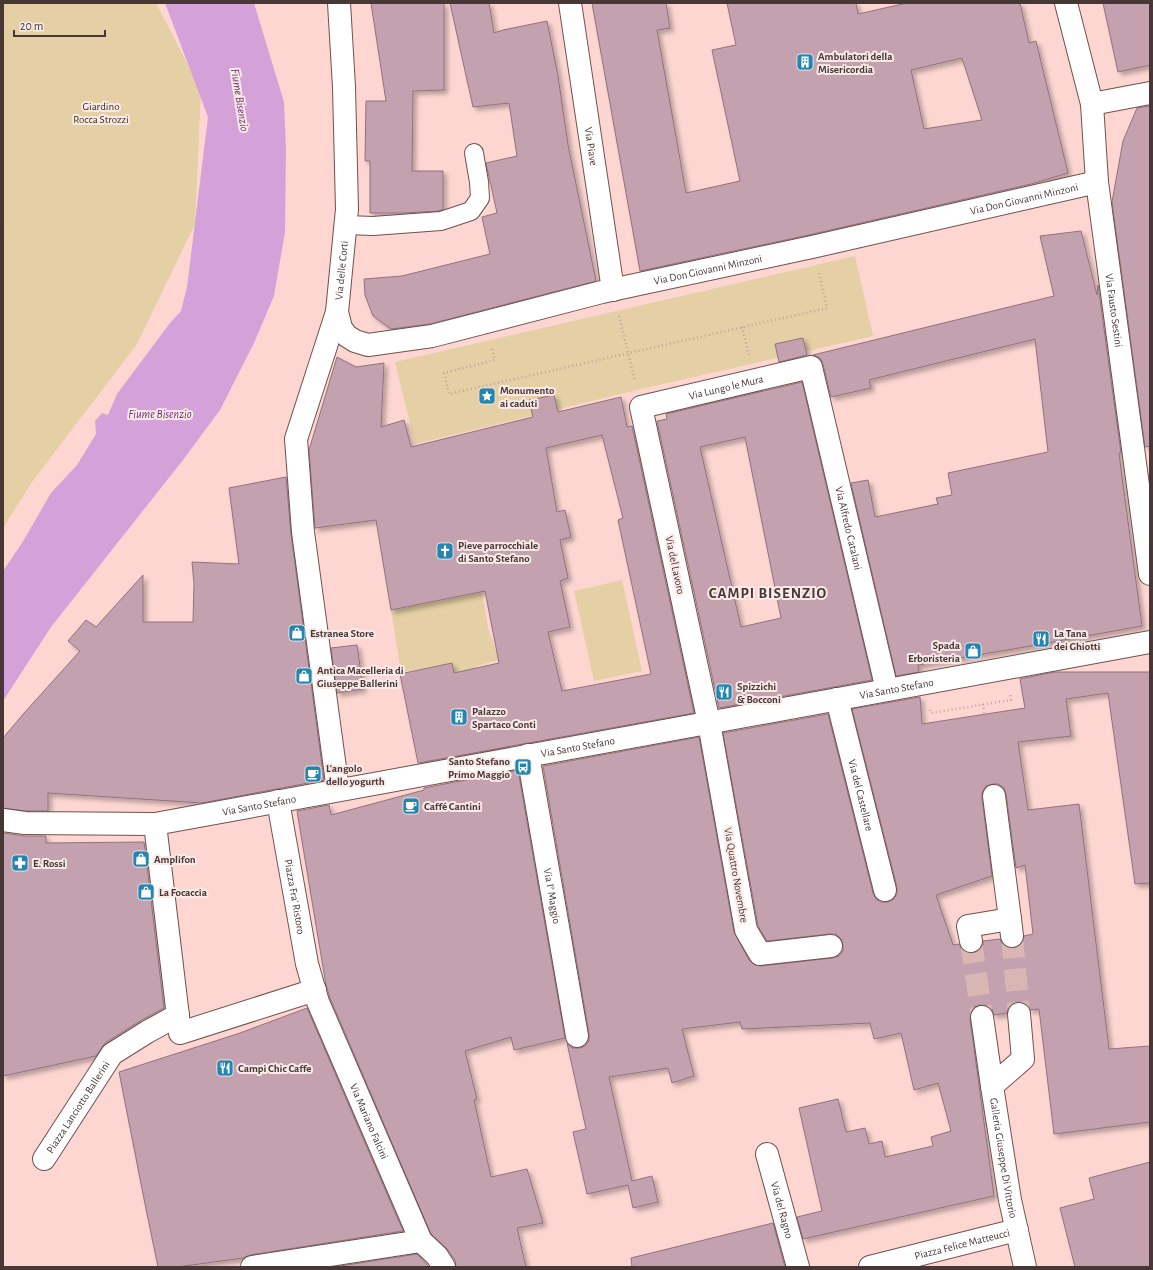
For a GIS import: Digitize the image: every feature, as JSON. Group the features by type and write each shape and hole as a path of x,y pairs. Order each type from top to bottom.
{"street":[{"name":"Via delle Corti","path":"338,3 344,87 347,209 346,224 337,312 296,439 303,532 338,790"},
{"name":"Via Piave","path":"570,3 613,290"},
{"name":"Via Fausto Sestini","path":"1066,3 1092,104 1097,182 1150,574"},
{"path":"1092,104 1150,93"},
{"name":"Via Don Giovanni Minzoni","path":"337,312 341,328 347,336 368,345 432,336 613,290 812,247 1097,182"},
{"name":"Via Lungo le Mura","path":"641,407 811,367"},
{"name":"Via Alfredo Catalani","path":"811,367 887,690"},
{"name":"Via del Lavoro","path":"641,407 708,723"},
{"name":"Via Santo Stefano","path":"3,820 25,823 155,824 1150,642"},
{"name":"Via del Castellare","path":"837,699 884,890"},
{"name":"Via Quattro Novembre","path":"708,723 746,930 760,954 831,946"},
{"name":"Via I° Maggio","path":"528,755 577,1036"},
{"path":"971,941 968,926 1011,928 994,796"},
{"name":"Piazza Fra' Ristoro","path":"278,801 307,964 316,996"},
{"path":"155,824 180,1033 316,996"},
{"name":"Via Mariano Falcini","path":"316,996 421,1241"},
{"name":"Galleria Giuseppe Di Vittorio","path":"992,1086 1024,1059 1019,1014"},
{"name":"Piazza Lanciotto Ballerini","path":"44,1159 112,1054 178,1015"},
{"name":"Galleria Giuseppe Di Vittorio","path":"982,1017 1010,1200 1017,1230"},
{"name":"Via del Ragno","path":"767,1154 798,1267"},
{"name":"Piazza Felice Matteucci","path":"870,1267 1017,1230 1024,1267"},
{"path":"252,1267 421,1241 437,1256 444,1267"}],"lane":[{"path":"346,224 373,226 441,221 471,211 480,198 474,153"}],"path":[{"path":"3,224 3,240"},
{"path":"492,347 495,360 444,373 449,394 827,308 818,272"},
{"path":"613,290 636,385"},
{"path":"931,713 1011,700"},
{"path":"983,704 984,712"}],"green space":[{"name":"Giardino Rocca Strozzi","path":"3,3 156,3 201,90 195,224 137,344 32,482 3,528"},
{"path":"855,256 873,336 637,390 415,444 395,362"},
{"path":"622,580 642,671 594,681 574,591"},
{"path":"482,592 488,628 499,660 476,666 481,694 461,698 452,664 401,672 391,610"}],"water":[{"name":"Fiume Bisenzio","path":"165,3 254,3 284,102 286,148 285,232 274,296 254,343 220,410 183,460 51,627 3,701 3,571 22,543 51,493 77,465 96,434 95,421 102,413 108,415 117,394 170,323 181,311 187,287 208,117"}],"building":[{"path":"371,3 444,3 444,90 413,91 412,171 443,171 443,209 439,211 370,213 370,161 365,161 366,101 386,101"},
{"path":"450,3 489,3 494,33 547,21 558,76 568,145 596,281 430,324 391,329 373,316 365,295 364,279 402,276 490,254 482,217 497,213 486,163 517,156 509,103 473,107"},
{"path":"592,3 666,3 670,28 657,30 686,193 740,181 712,50 736,45 727,3 856,3 858,14 907,3 1020,3 1029,43 1036,41 1068,173 1031,184 809,235 640,271","holes":["962,58 982,120 924,129 911,70"]},
{"path":"1103,3 1150,3 1150,65 1118,72"},
{"path":"1150,106 1150,446 1145,447 1112,202 1123,141 1137,108"},
{"path":"1081,231 1097,295 1098,285 1121,453 1119,453 1142,626 918,665 919,672 896,676 851,483 868,480 875,517 938,504 936,498 952,495 948,473 1048,452 1035,339 869,380 871,388 831,397 823,364 820,358 813,355 1054,296 1040,236"},
{"path":"803,338 807,355 779,362 775,344"},
{"path":"337,357 356,367 384,363 381,427 404,420 411,447 533,417 529,400 554,395 558,412 621,397 627,427 632,426 694,713 418,763 400,674 452,663 454,673 499,663 485,591 391,610 376,520 315,528 309,450","holes":["602,435 623,518 618,520 651,674 562,691 548,632 570,627 560,581 568,578 560,540 571,537 565,510 557,512 546,448"]},
{"path":"802,382 872,680 719,708 657,421 667,419 666,414","holes":["745,437 781,618 741,627 700,447"]},
{"path":"286,477 291,534 324,780 202,803 48,793 48,811 26,811 3,808 3,738 80,651 68,641 86,620 96,627 143,575 143,622 193,622 194,584 192,562 239,564 229,488"},
{"path":"357,645 363,689 337,693 331,648"},
{"path":"1054,672 1150,672 1150,883 1135,884 1108,693 1066,699 1071,736 1018,742 1028,810 1079,804 1109,1049 1150,1046 1150,1122 1054,1134 1039,1009 1030,1010 1025,1003 1018,1002 1012,1004 1008,1008 1007,1013 994,1015 992,1009 987,1006 980,1005 974,1007 971,1012 970,1019 994,1196 803,1239 797,1217 822,1211 799,1108 838,1099 846,1132 865,1128 869,1144 882,1141 885,1157 933,1146 931,1137 951,1131 938,1083 914,1090 901,1033 874,1039 870,1023 742,1029 740,1022 682,1029 694,1076 672,1083 668,1068 609,1077 632,1181 652,1176 658,1202 633,1208 628,1185 587,1194 573,1132 586,1129 567,1043 572,1048 580,1048 585,1046 589,1041 589,1034 543,766 699,737 734,932 749,960 755,965 761,966 832,958 839,956 843,951 841,939 836,934 767,941 758,926 723,733 828,714 873,893 876,899 881,902 888,902 894,899 897,893 897,887 852,709 920,697 922,724 1025,708 1020,679","holes":["998,784 1004,788 1006,794 1016,868 1025,865 1033,934 1024,936 1020,946 1014,948 1007,947 1002,944 1000,939 983,941 983,945 979,951 967,953 962,950 959,944 953,945 936,895 992,876 982,792 986,786"]},
{"path":"518,770 565,1038 514,1050 511,1037 465,1051 477,1099 474,1100 491,1177 527,1169 543,1223 517,1228 526,1267 456,1267 455,1260 447,1249 431,1234 330,998 326,985 297,811 329,805 331,815 424,790 424,788"},
{"path":"3,833 25,836 46,836 46,843 144,842 164,1008 105,1043 96,1056 3,1076"},
{"path":"307,1008 403,1231 250,1255 243,1258 177,1267 158,1267 119,1072 240,1033"},
{"path":"1150,1162 1150,1267 1075,1267 1060,1208 1094,1199 1089,1178"},
{"path":"773,1223 785,1267 632,1267 631,1258"},
{"path":"417,1254 429,1267 334,1267"}],"tunnel":[{"path":"1012,936 1019,1014"},
{"path":"971,941 982,1017"}],"place":[{"name":"Ambulatori della Misericordia","path":"805,62"},
{"name":"Monumento ai caduti","path":"487,396"},
{"name":"Pieve parrocchiale di Santo Stefano","path":"445,551"},
{"name":"Estranea Store","path":"297,633"},
{"name":"La Tana dei Ghiotti","path":"1041,639"},
{"name":"Spada Erboristeria","path":"973,651"},
{"name":"Antica Macelleria di Giuseppe Ballerini","path":"304,676"},
{"name":"Spizzichi & Bocconi","path":"724,692"},
{"name":"Palazzo Spartaco Conti","path":"459,717"},
{"name":"Santo Stefano Primo Maggio","path":"523,767"},
{"name":"L'angolo dello yogurth","path":"313,774"},
{"name":"Caffé Cantini","path":"411,806"},
{"name":"Amplifon","path":"141,859"},
{"name":"E. Rossi","path":"20,863"},
{"name":"La Focaccia","path":"146,892"},
{"name":"Campi Chic Caffe","path":"225,1068"}],"district":[{"name":"CAMPI BISENZIO","path":"768,593"}]}
